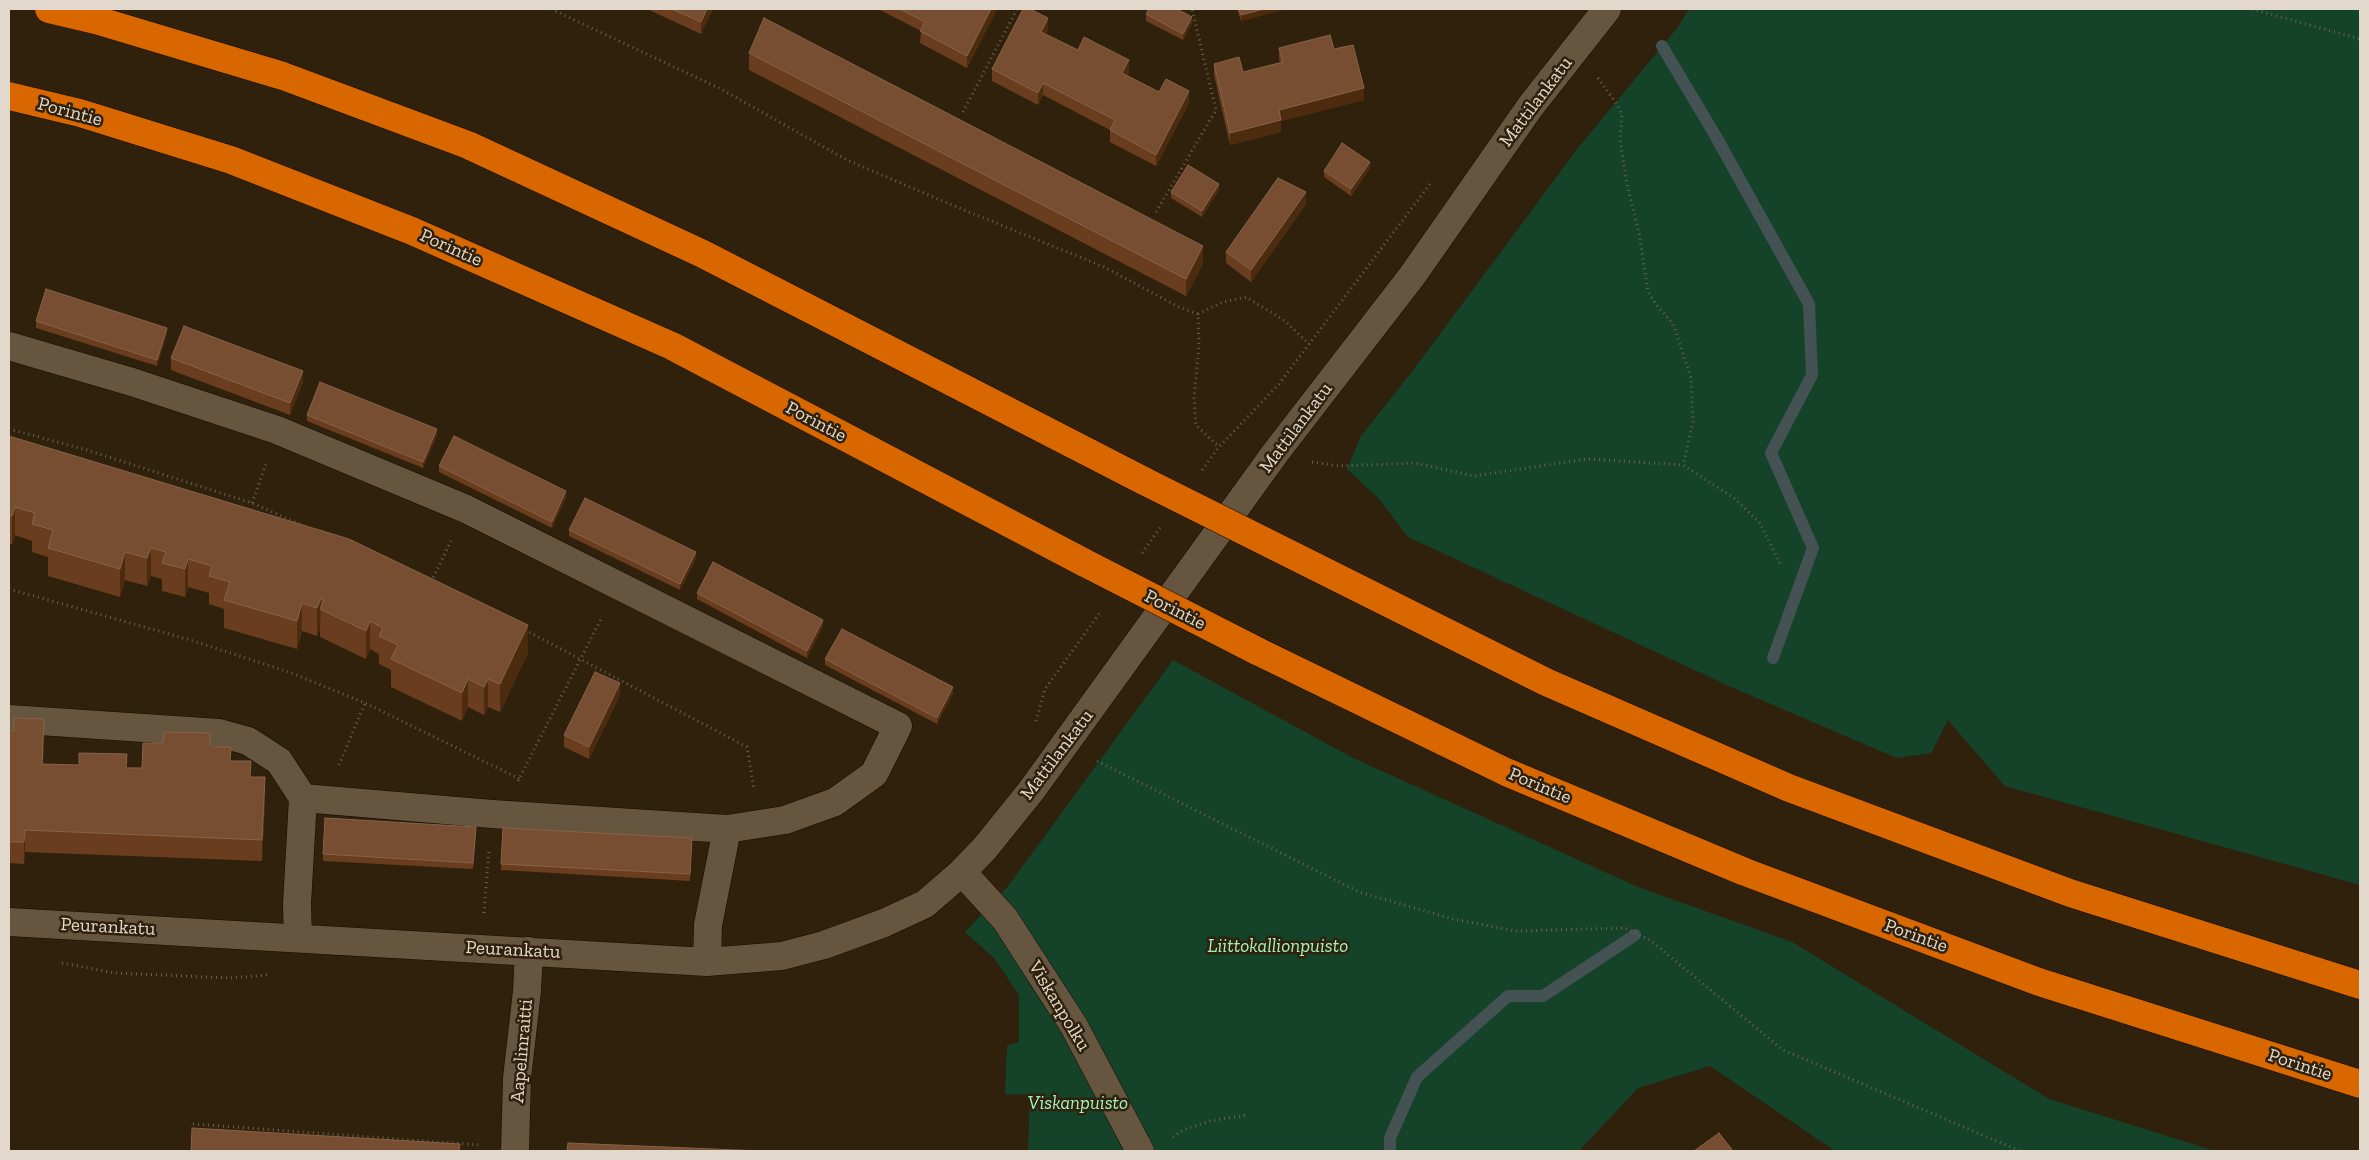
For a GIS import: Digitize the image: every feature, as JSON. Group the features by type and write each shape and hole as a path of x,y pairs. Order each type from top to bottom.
{"highway":[{"path":"49,9 96,20 283,76 468,145 703,254 1146,482 1546,682 1789,788 2070,894 2360,984"},
{"name":"Porintie","path":"9,96 80,113 231,160 412,231 672,346 1257,651 1506,772 1744,872 2039,982 2360,1084"}],"street":[{"name":"Mattilankatu","path":"985,848 1031,791 1099,699 1276,452 1412,276 1530,107 1607,9"},
{"path":"9,346 132,382 277,430 466,509 898,726 874,774 835,802 785,820 727,829 492,814 314,798 279,761 248,741 219,733 9,719"},
{"path":"298,938 297,904 314,798"},
{"path":"707,962 708,925 727,829"},
{"name":"Peurankatu","path":"9,922 707,962 782,956 824,945 884,923 924,904 962,872 985,848"},
{"name":"Viskanpolku","path":"962,872 1005,919 1074,1026 1140,1151"},
{"name":"Aapelinraitti","path":"515,1149 517,1078 527,991 529,951"}],"path":[{"path":"551,9 721,89 847,160 1104,267 1179,307 1198,314 1224,302 1246,297 1285,321 1309,344"},
{"path":"963,112 1018,9"},
{"path":"1156,212 1216,110 1192,9"},
{"path":"2252,9 2360,38"},
{"path":"1595,74 1616,103 1622,115 1620,139 1627,185 1639,233 1648,291 1655,303 1673,324 1691,378 1693,422 1683,465"},
{"path":"1198,314 1199,344 1194,397 1196,426 1219,447"},
{"path":"9,429 87,450 252,503 306,527"},
{"path":"252,503 277,430"},
{"path":"1306,462 1339,466 1415,463 1474,476 1587,459 1683,465 1734,498 1760,523 1780,564"},
{"path":"422,578 431,582 466,509"},
{"path":"484,914 492,814 520,779 582,659 617,585"},
{"path":"9,589 187,639 289,672 365,703 520,779"},
{"path":"520,627 747,747 755,794 727,829"},
{"path":"314,798 365,703"},
{"path":"1088,757 1359,892 1453,919 1516,931 1624,928 1650,940 1783,1050 2020,1151"},
{"path":"476,913 494,914"},
{"path":"1170,1139 1183,1130 1210,1121 1247,1115"},
{"path":"193,1124 515,1149"}],"green space":[{"path":"1689,9 2360,9 2360,885 2005,786 1948,720 1931,753 1897,758 1729,686 1408,537 1380,500 1347,469 1361,436 1411,373 1578,148 1678,27"},
{"name":"Liittokallionpuisto","path":"1173,660 1353,758 1638,887 1792,942 2049,1099 2215,1151 1835,1151 1710,1066 1638,1088 1579,1151 1028,1151 1030,1095 1005,1094 1007,1046 1019,1042 1019,995 995,959 965,932 1009,885"}],"building":[{"path":"672,9 707,9 701,22"},
{"path":"900,9 991,9 967,56 920,31 925,22"},
{"path":"1023,9 1030,9 1048,18 1041,32 1078,50 1084,37 1129,60 1122,73 1159,92 1166,79 1189,91 1156,155 1110,130 1115,120 1043,83 1038,93 992,69"},
{"path":"1149,9 1177,9 1192,17 1183,34 1146,14"},
{"path":"1239,9 1264,9 1241,15"},
{"path":"764,18 1203,246 1186,279 749,53"},
{"path":"1330,35 1334,49 1353,45 1364,88 1279,110 1281,120 1230,133 1214,64 1239,57 1243,72 1283,62 1279,48"},
{"path":"1342,143 1370,162 1351,189 1324,171"},
{"path":"1188,165 1219,184 1202,211 1171,192"},
{"path":"1278,178 1306,192 1251,270 1226,252"},
{"path":"46,289 167,328 157,360 36,321"},
{"path":"184,326 303,371 290,403 171,358"},
{"path":"320,382 437,429 423,462 307,415"},
{"path":"9,436 349,539 528,625 500,684 488,679 484,687 468,679 462,693 391,659 398,645 379,636 383,628 370,621 366,631 320,609 324,600 321,598 317,608 302,603 297,621 224,600 230,582 209,576 212,566 188,559 185,569 162,563 166,552 151,548 147,558 125,552 120,569 48,548 53,530 32,524 35,513 15,507 12,516 9,516"},
{"path":"454,436 566,491 552,522 439,466"},
{"path":"585,498 696,552 680,584 569,530"},
{"path":"713,562 823,620 807,651 697,593"},
{"path":"842,629 953,687 937,718 825,659"},
{"path":"595,672 620,683 589,747 564,735"},
{"path":"14,718 44,719 42,764 79,765 79,753 127,754 126,768 142,768 143,743 163,743 164,732 210,733 210,747 231,747 230,761 251,761 250,777 265,777 262,840 25,830 24,842 9,842 9,731 14,731"},
{"path":"325,818 476,827 473,863 323,854"},
{"path":"503,828 692,838 690,874 501,864"},
{"path":"192,1128 460,1144 459,1151 191,1151"},
{"path":"1719,1133 1733,1151 1694,1151"},
{"path":"568,1143 762,1151 567,1151"}],"waterway":[{"path":"1662,46 1715,135 1809,304 1812,375 1771,453 1813,548 1773,658"},
{"path":"1390,1151 1390,1138 1417,1077 1508,996 1543,996 1635,935"}],"park label":[{"name":"Viskanpuisto","path":"1078,1104"}]}
